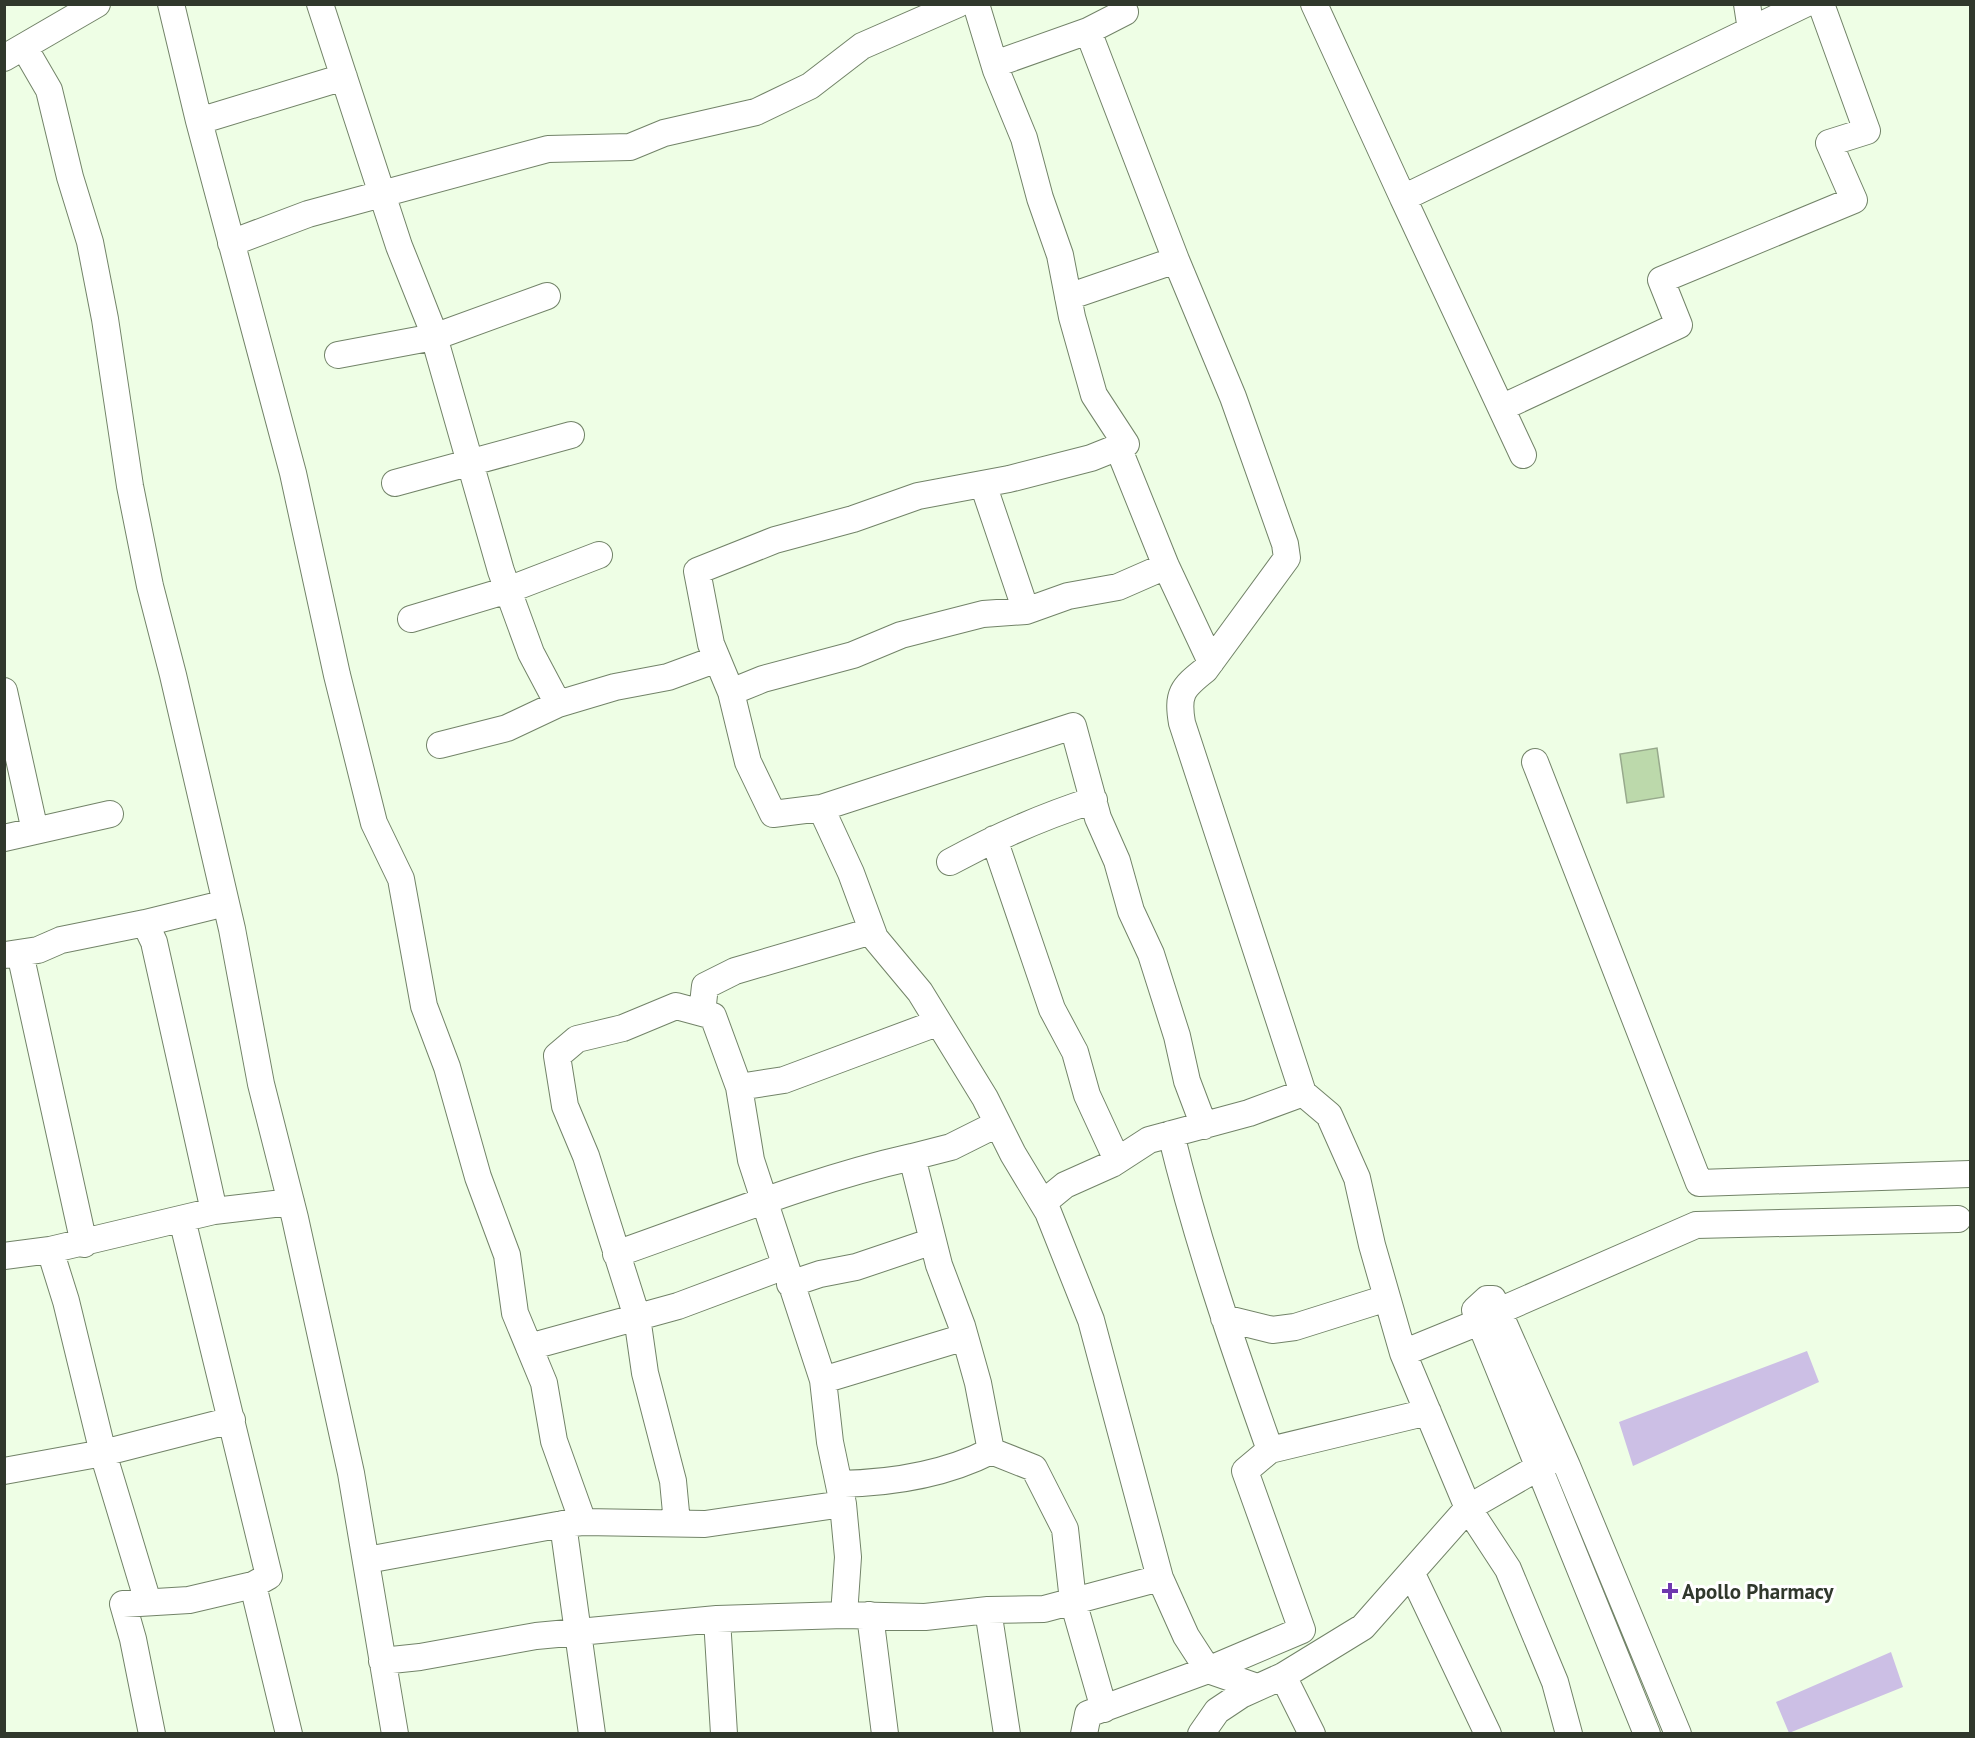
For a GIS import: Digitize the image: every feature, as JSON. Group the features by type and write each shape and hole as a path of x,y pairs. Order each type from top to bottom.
{"street":[{"path":"98,4 14,52 49,90 70,177 90,242 105,319 130,486 150,586 178,695 226,903 261,1084 291,1202 351,1473 394,1734"},
{"path":"171,4 199,121 306,524 338,675 374,823 401,879 424,1006 447,1067 478,1177 507,1255 514,1313 544,1383 554,1441 573,1523 579,1632 592,1734"},
{"path":"320,4 381,195 434,337 508,590 531,653 558,704"},
{"path":"231,243 308,213 548,149 630,147 664,133 756,112 810,86 862,46 948,11 958,4"},
{"path":"976,4 994,64 1024,138 1040,198 1060,255 1068,297 1094,395 1126,444 1091,458 983,484 918,496 853,519 775,540 697,571 711,644 731,692 748,762 773,814 822,808 1073,726 1098,818 1117,861 1131,911 1155,965 1177,1036 1187,1082 1204,1126"},
{"path":"1314,4 1523,455"},
{"path":"1747,4 1751,30"},
{"path":"1403,198 1805,4"},
{"path":"1501,408 1679,325 1660,280 1854,200 1829,143 1867,131 1821,4"},
{"path":"994,64 1088,31 1125,12"},
{"path":"1088,31 1176,260 1233,397 1285,544 1287,558 1211,662 1187,684 1178,701 1182,723 1302,1093 1329,1115 1357,1178 1403,1353 1468,1508 1508,1569 1555,1682 1569,1734"},
{"path":"199,121 344,77"},
{"path":"1068,297 1176,260"},
{"path":"338,355 434,337 547,296"},
{"path":"395,483 571,435"},
{"path":"1118,447 1166,566 1211,662"},
{"path":"983,484 1026,611"},
{"path":"411,619 508,590 599,555"},
{"path":"731,692 763,679 853,655 901,635 983,614 1026,611 1068,596 1118,587 1166,566"},
{"path":"440,745 507,728 558,704 615,687 668,677 717,658"},
{"path":"4,691 35,831"},
{"path":"1535,762 1699,1183 1971,1174"},
{"path":"950,862 994,839 1060,810 1094,800"},
{"path":"822,808 851,873 875,938 920,992 1042,1203 1070,1264 1091,1320 1160,1578 1186,1636 1208,1670 1257,1687"},
{"path":"4,838 110,814"},
{"path":"994,839 1053,1009 1075,1052 1087,1095 1117,1160"},
{"path":"84,1244 12,954 38,950 61,940 226,903"},
{"path":"145,923 154,942 214,1211"},
{"path":"702,1013 705,986 735,971 872,931"},
{"path":"678,1523 673,1481 645,1373 637,1317 586,1156 566,1106 557,1056 577,1039 623,1028 676,1006 713,1016 740,1087 751,1160 823,1380 841,1494 848,1557 844,1615"},
{"path":"740,1087 784,1080 937,1023"},
{"path":"1042,1203 1065,1185 1117,1160 1149,1140 1249,1113 1302,1093"},
{"path":"616,1254 855,1170 951,1147 998,1124"},
{"path":"1171,1134 1185,1191 1224,1318 1270,1450"},
{"path":"912,1157 939,1265 965,1337 991,1450"},
{"path":"4,1256 84,1244 214,1211 291,1202"},
{"path":"152,1734 133,1639 123,1604 189,1600 253,1585 269,1576 182,1219"},
{"path":"1403,1353 1696,1225 1958,1219"},
{"path":"529,1347 788,1275 820,1274 855,1267 933,1241"},
{"path":"51,1250 66,1301 103,1453 148,1602"},
{"path":"1224,1318 1272,1330 1295,1327 1387,1298"},
{"path":"1489,1316 1515,1352 1562,1454 1678,1734"},
{"path":"1489,1316 1537,1466 1647,1734"},
{"path":"823,1380 965,1337"},
{"path":"1328,1648 1302,1630 1245,1471 1270,1450 1428,1412"},
{"path":"4,1471 103,1453 232,1420"},
{"path":"367,1560 573,1523 705,1524 966,1464 991,1450"},
{"path":"991,1450 1034,1468 1065,1529 1073,1601 1104,1708"},
{"path":"1201,1734 1217,1711 1257,1687 1283,1676 1363,1627 1468,1508 1537,1466 1562,1454"},
{"path":"1412,1574 1488,1734"},
{"path":"382,1661 420,1658 536,1636 717,1619 844,1615 925,1617 988,1610 1044,1609 1160,1578"},
{"path":"253,1585 289,1734"},
{"path":"988,1610 1007,1734"},
{"path":"870,1615 885,1734"},
{"path":"717,1619 724,1734"},
{"path":"1084,1734 1088,1714 1208,1670 1302,1630"},
{"path":"1283,1676 1312,1734"}],"shaded area":[{"path":"1807,1351 1819,1382 1633,1466 1619,1422"},
{"path":"1891,1652 1903,1687 1789,1733 1776,1702"}],"building":[{"path":"1657,748 1664,797 1627,803 1620,754"}],"place":[{"name":"Apollo Pharmacy","path":"1670,1591"}]}
